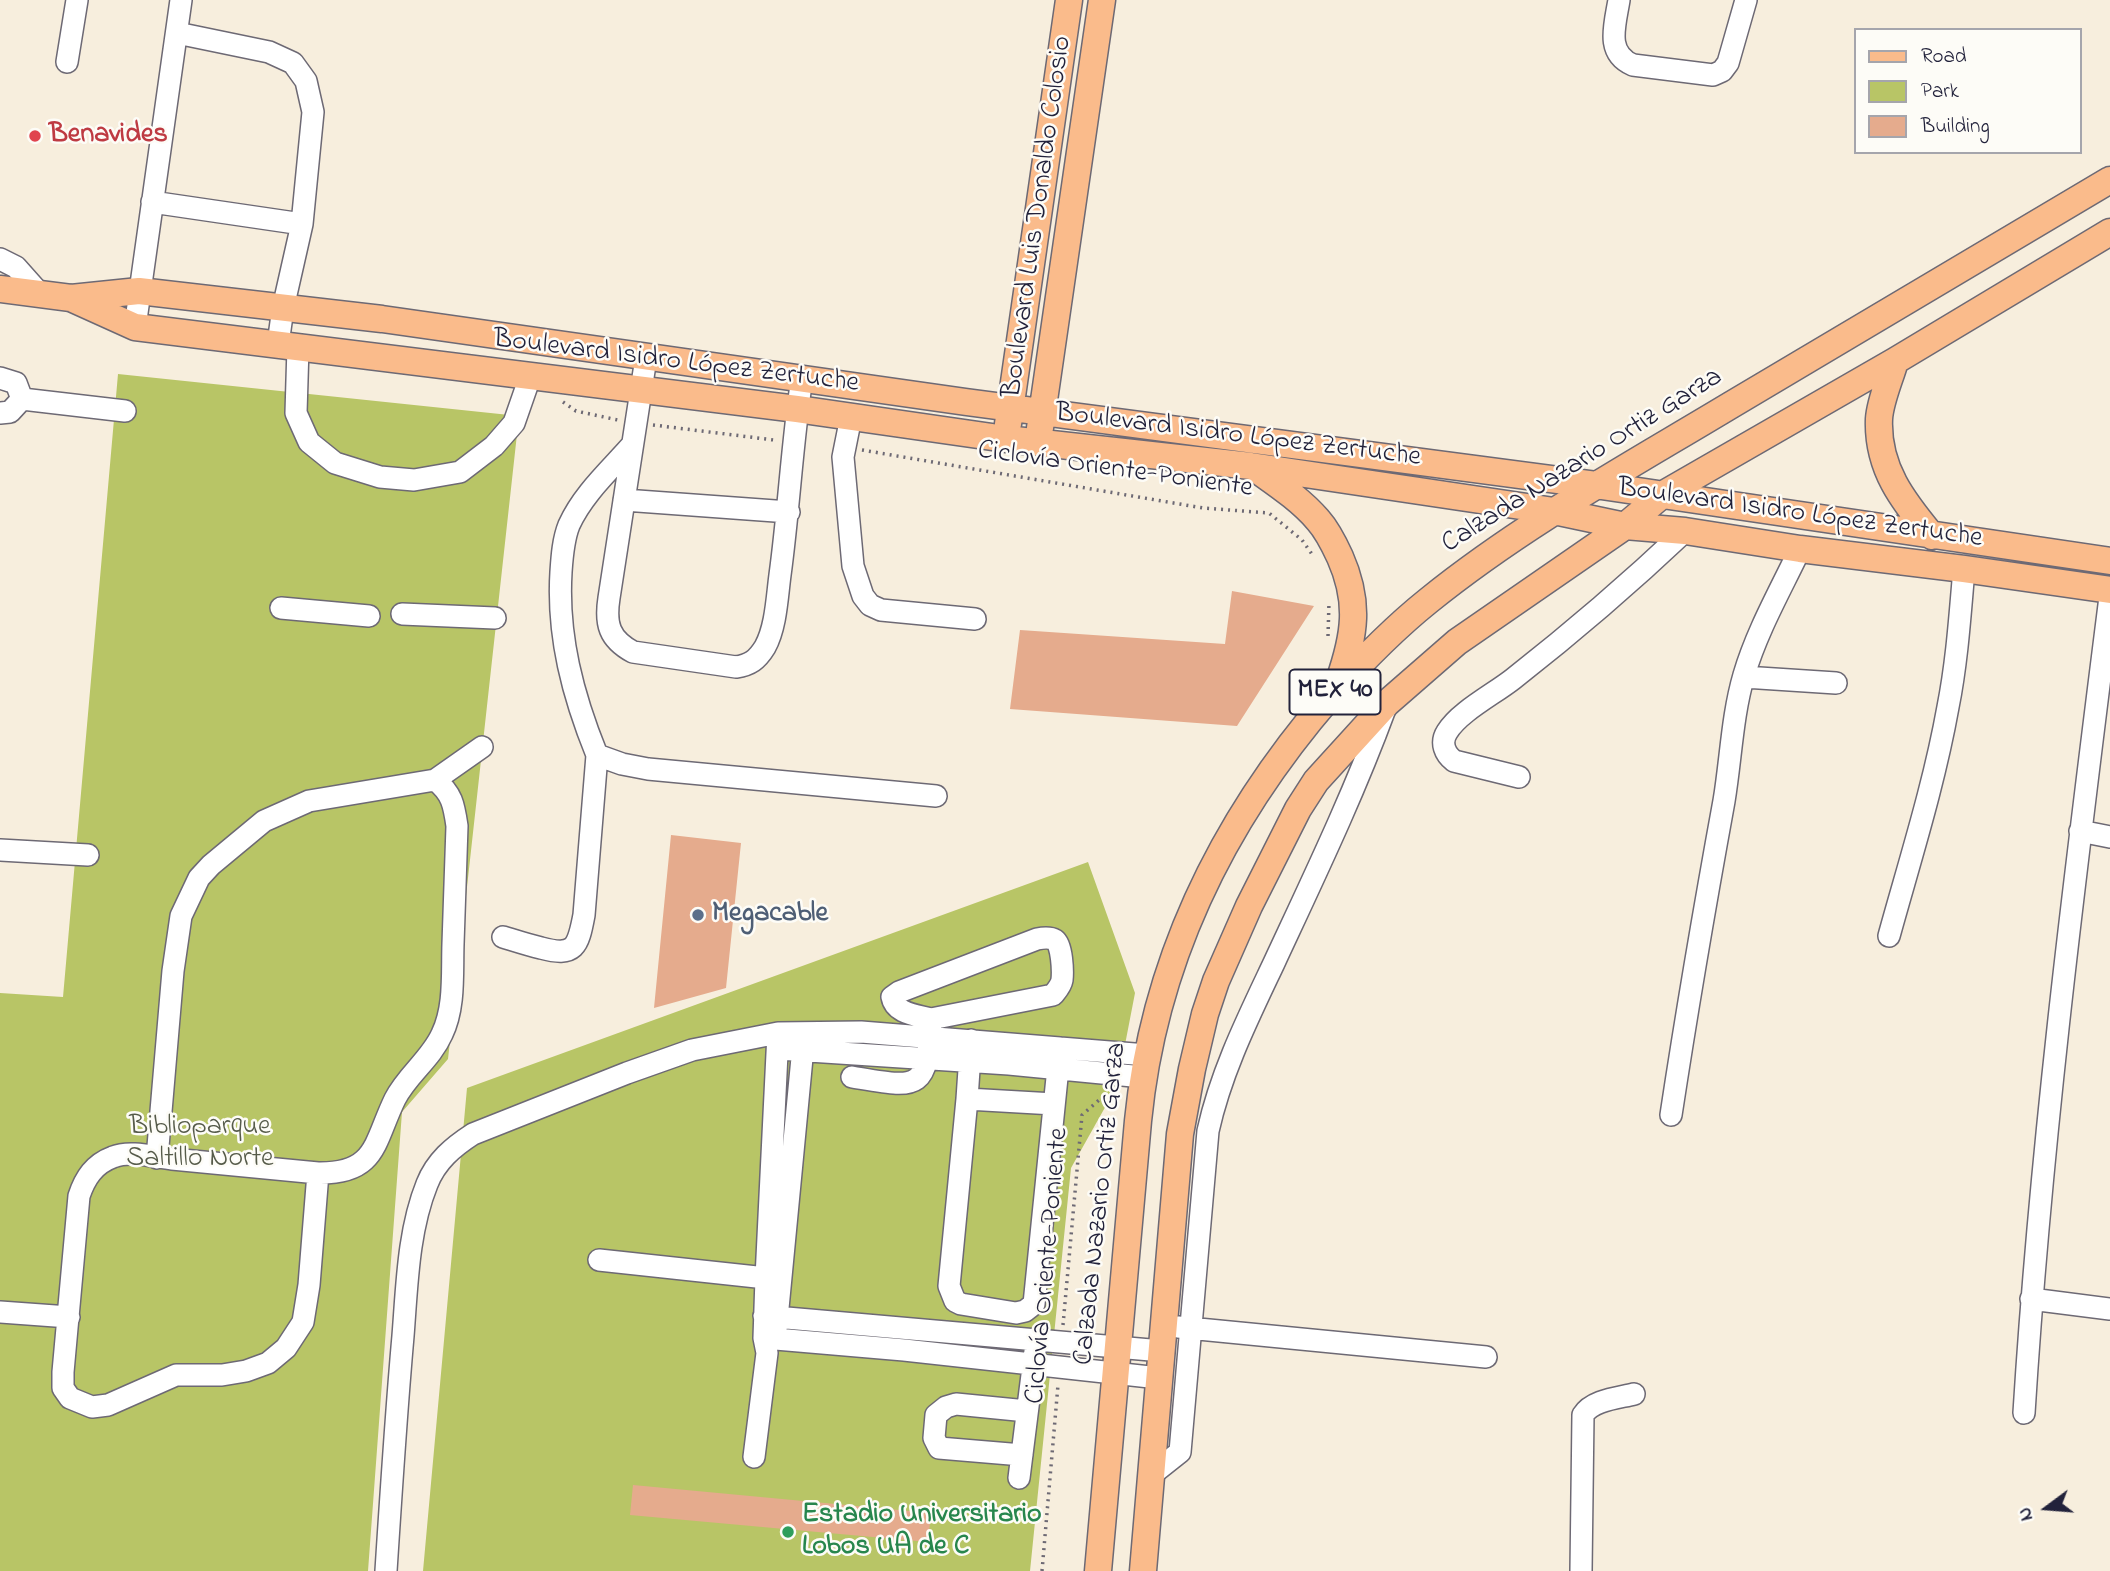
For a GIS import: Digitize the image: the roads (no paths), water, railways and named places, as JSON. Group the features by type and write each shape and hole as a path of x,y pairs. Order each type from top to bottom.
{"main road":[{"name":"Boulevard Luis Donaldo Colosio","path":"1006,439 1069,0"},
{"name":"Boulevard Luis Donaldo Colosio","path":"1036,443 1043,411 1102,0"},
{"name":"Calzada Nazario Ortiz Garza","path":"1098,1571 1138,1069 1177,950 1219,856 1237,821 1276,762 1361,662 1425,603 1496,549 1596,485 2110,180"},
{"name":"MEX 40","path":"1143,1571 1180,1134 1197,1047 1216,981 1249,906 1298,809 1316,781 1387,703 1457,642 1625,526 1662,495 1895,361 2110,232"},
{"name":"Boulevard Isidro López Zertuche","path":"0,289 71,298 139,291 382,319 646,358 1596,485 2110,561"},
{"name":"Boulevard Isidro López Zertuche","path":"71,298 135,327 797,409 1036,443 1251,466 1554,511 1625,526 1685,531 2110,590"},
{"path":"1895,361 1879,417 1880,445 1894,486 1932,536"},
{"path":"1251,466 1286,491 1318,520 1334,545 1350,580 1354,606 1353,630 1348,655 1335,692"}],"street":[{"path":"67,62 77,0"},
{"path":"135,327 181,0"},
{"path":"1619,0 1614,44 1623,61 1633,65 1713,75 1722,71 1728,63 1745,0"},
{"path":"177,33 269,52 293,63 306,81 313,112 302,224 283,308 296,413 309,442 335,463 380,477 414,480 460,472 494,446 514,424 530,377"},
{"path":"152,202 302,224"},
{"path":"0,259 16,267 40,294"},
{"path":"646,358 606,616 610,631 621,645 633,652 736,667 750,665 760,656 767,644 775,614 789,512 802,378"},
{"path":"0,378 16,383 22,398"},
{"path":"22,398 125,411"},
{"path":"0,413 10,412 22,398"},
{"path":"851,416 843,457 853,566 863,596 870,605 881,610 975,619"},
{"path":"503,937 557,953 571,950 581,934 597,755 575,696 564,644 562,550 569,526 584,500 634,434"},
{"path":"624,500 789,512"},
{"path":"1519,777 1454,761 1447,755 1444,747 1448,730 1597,611 1685,531"},
{"path":"1671,1115 1744,677 1766,619 1800,549"},
{"path":"1889,936 1940,750 1956,654 1964,569"},
{"path":"2024,1413 2031,1299 2080,831 2110,597"},
{"path":"281,608 369,616"},
{"path":"402,614 495,618"},
{"path":"1744,677 1836,683"},
{"path":"1151,1475 1180,1452 1208,1131 1216,1096 1245,1024 1356,784 1387,703"},
{"path":"157,1158 173,971 181,916 199,878 264,821 309,801 435,780 482,747"},
{"path":"597,755 648,769 936,796"},
{"path":"318,1173 309,1285 303,1322 286,1348 268,1363 246,1371 222,1375 176,1375 108,1405 92,1407 70,1398 63,1388 79,1196 84,1179 104,1161 124,1154 318,1173 340,1173 354,1168 367,1158 378,1140 400,1089 435,1049 446,1026 452,994 457,826 454,803 447,790 435,780"},
{"path":"2080,831 2110,837"},
{"path":"0,850 88,855"},
{"path":"386,1571 408,1272 418,1211 427,1183 445,1154 473,1134 692,1050 803,1040 846,1031 930,1027 1000,1006 1046,998 1056,992 1062,977 1059,947 1052,939 1037,939 899,992 892,997 893,1004 930,1027 971,1040 1060,1048 1138,1069"},
{"path":"1000,1006 1009,1065"},
{"path":"852,1077 895,1084 909,1083 920,1077 928,1059 930,1027"},
{"path":"803,1040 928,1059 1058,1069 1138,1069"},
{"path":"754,1457 803,1040"},
{"path":"971,1040 948,1286 955,1301 970,1307 1020,1313 1034,1304 1060,1048"},
{"path":"771,1317 766,1278 778,1041"},
{"path":"967,1099 1054,1104"},
{"path":"599,1260 766,1278"},
{"path":"2031,1299 2110,1309"},
{"path":"989,1358 991,1310"},
{"path":"0,1312 69,1317"},
{"path":"771,1317 906,1339 989,1358 1060,1367 1116,1361 1163,1338 1191,1328 1486,1357"},
{"path":"768,1344 990,1336 1062,1343 1159,1378"},
{"path":"1019,1478 1036,1340"},
{"path":"1581,1571 1583,1415 1594,1405 1634,1394"},
{"path":"1022,1455 939,1448 934,1438 936,1415 946,1407 956,1404 1027,1411"}],"place":[{"name":"Benavides","path":"35,136"},
{"name":"Megacable","path":"698,915"},
{"name":"Estadio Universitario Lobos UA de C","path":"788,1532"}],"park label":[{"name":"Biblioparque Saltillo Norte","path":"200,1144"}]}
